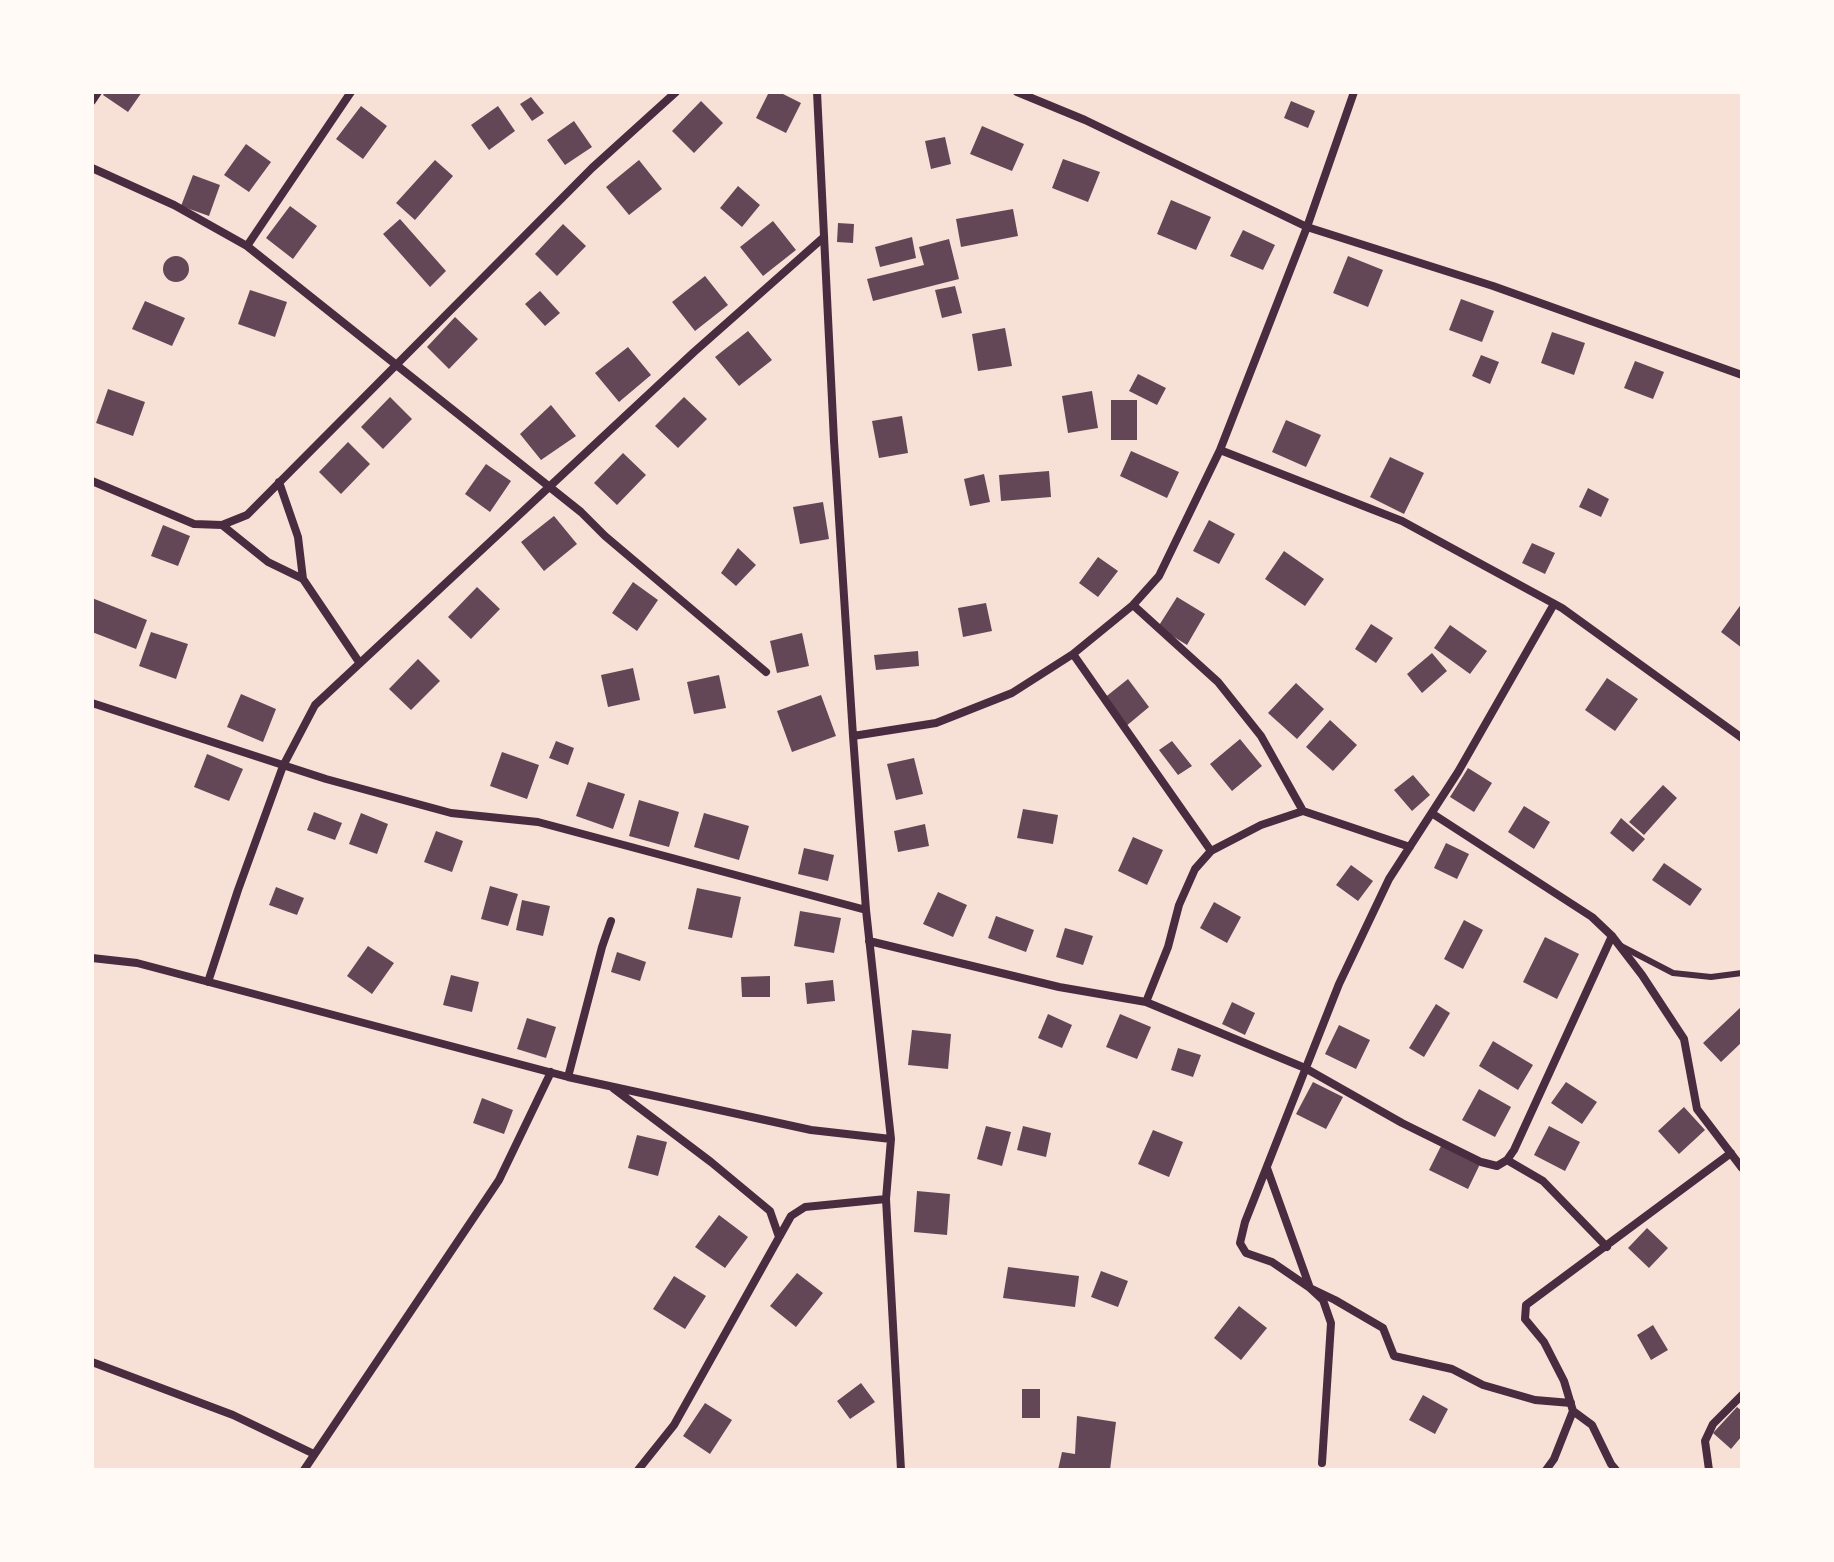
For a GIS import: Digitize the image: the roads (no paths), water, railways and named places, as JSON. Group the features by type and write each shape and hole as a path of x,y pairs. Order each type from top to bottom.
{"street":[{"path":"92,101 98,92"},
{"path":"247,246 351,92"},
{"path":"92,481 194,524 222,525 247,515 592,168 676,92"},
{"path":"817,92 853,736 866,910 891,1139 886,1199 901,1470"},
{"path":"1017,92 1085,120 1307,227 1493,286 1742,375"},
{"path":"853,736 936,723 1012,693 1073,654 1133,605 1159,576 1220,450 1307,227 1354,92"},
{"path":"92,168 174,205 247,246 549,487 766,672"},
{"path":"208,982 283,766 315,705 694,352 824,237"},
{"path":"1220,450 1402,521 1554,604 1742,738"},
{"path":"279,482 298,537 303,579 359,662"},
{"path":"222,525 268,562 303,579"},
{"path":"1322,1463 1331,1323 1323,1300 1310,1288 1272,1262 1246,1253 1240,1243 1245,1222 1345,971 1389,879 1433,814 1554,604"},
{"path":"1133,605 1218,682 1261,736 1303,811"},
{"path":"1073,654 1211,851"},
{"path":"92,703 283,766 451,813 538,822 866,910"},
{"path":"1146,1002 1195,869 1211,851 1261,825 1303,811 1410,847"},
{"path":"1433,814 1592,917 1612,936 1684,1039 1697,1109 1741,1163"},
{"path":"568,1077 611,921"},
{"path":"869,941 1059,987 1146,1002 1305,1068 1402,1123 1481,1162 1497,1166 1507,1160 1612,936"},
{"path":"92,958 137,963 568,1077 811,1130 891,1139"},
{"path":"304,1470 499,1180 551,1072"},
{"path":"610,1086 770,1211 779,1237"},
{"path":"1616,1470 1592,1425 1572,1407 1564,1381 1544,1342 1525,1319 1526,1305 1731,1153"},
{"path":"1507,1160 1543,1181 1607,1247"},
{"path":"1266,1167 1310,1288 1383,1328 1394,1356 1452,1369 1483,1385 1572,1407"},
{"path":"638,1470 674,1425 791,1216 805,1207 886,1199"},
{"path":"92,1362 233,1415 314,1454"},
{"path":"1709,1470 1705,1441 1713,1424 1742,1395"},
{"path":"1546,1470 1554,1459 1572,1407"}],"lane":[{"path":"1618,944 1673,973 1711,977 1742,973"}]}
